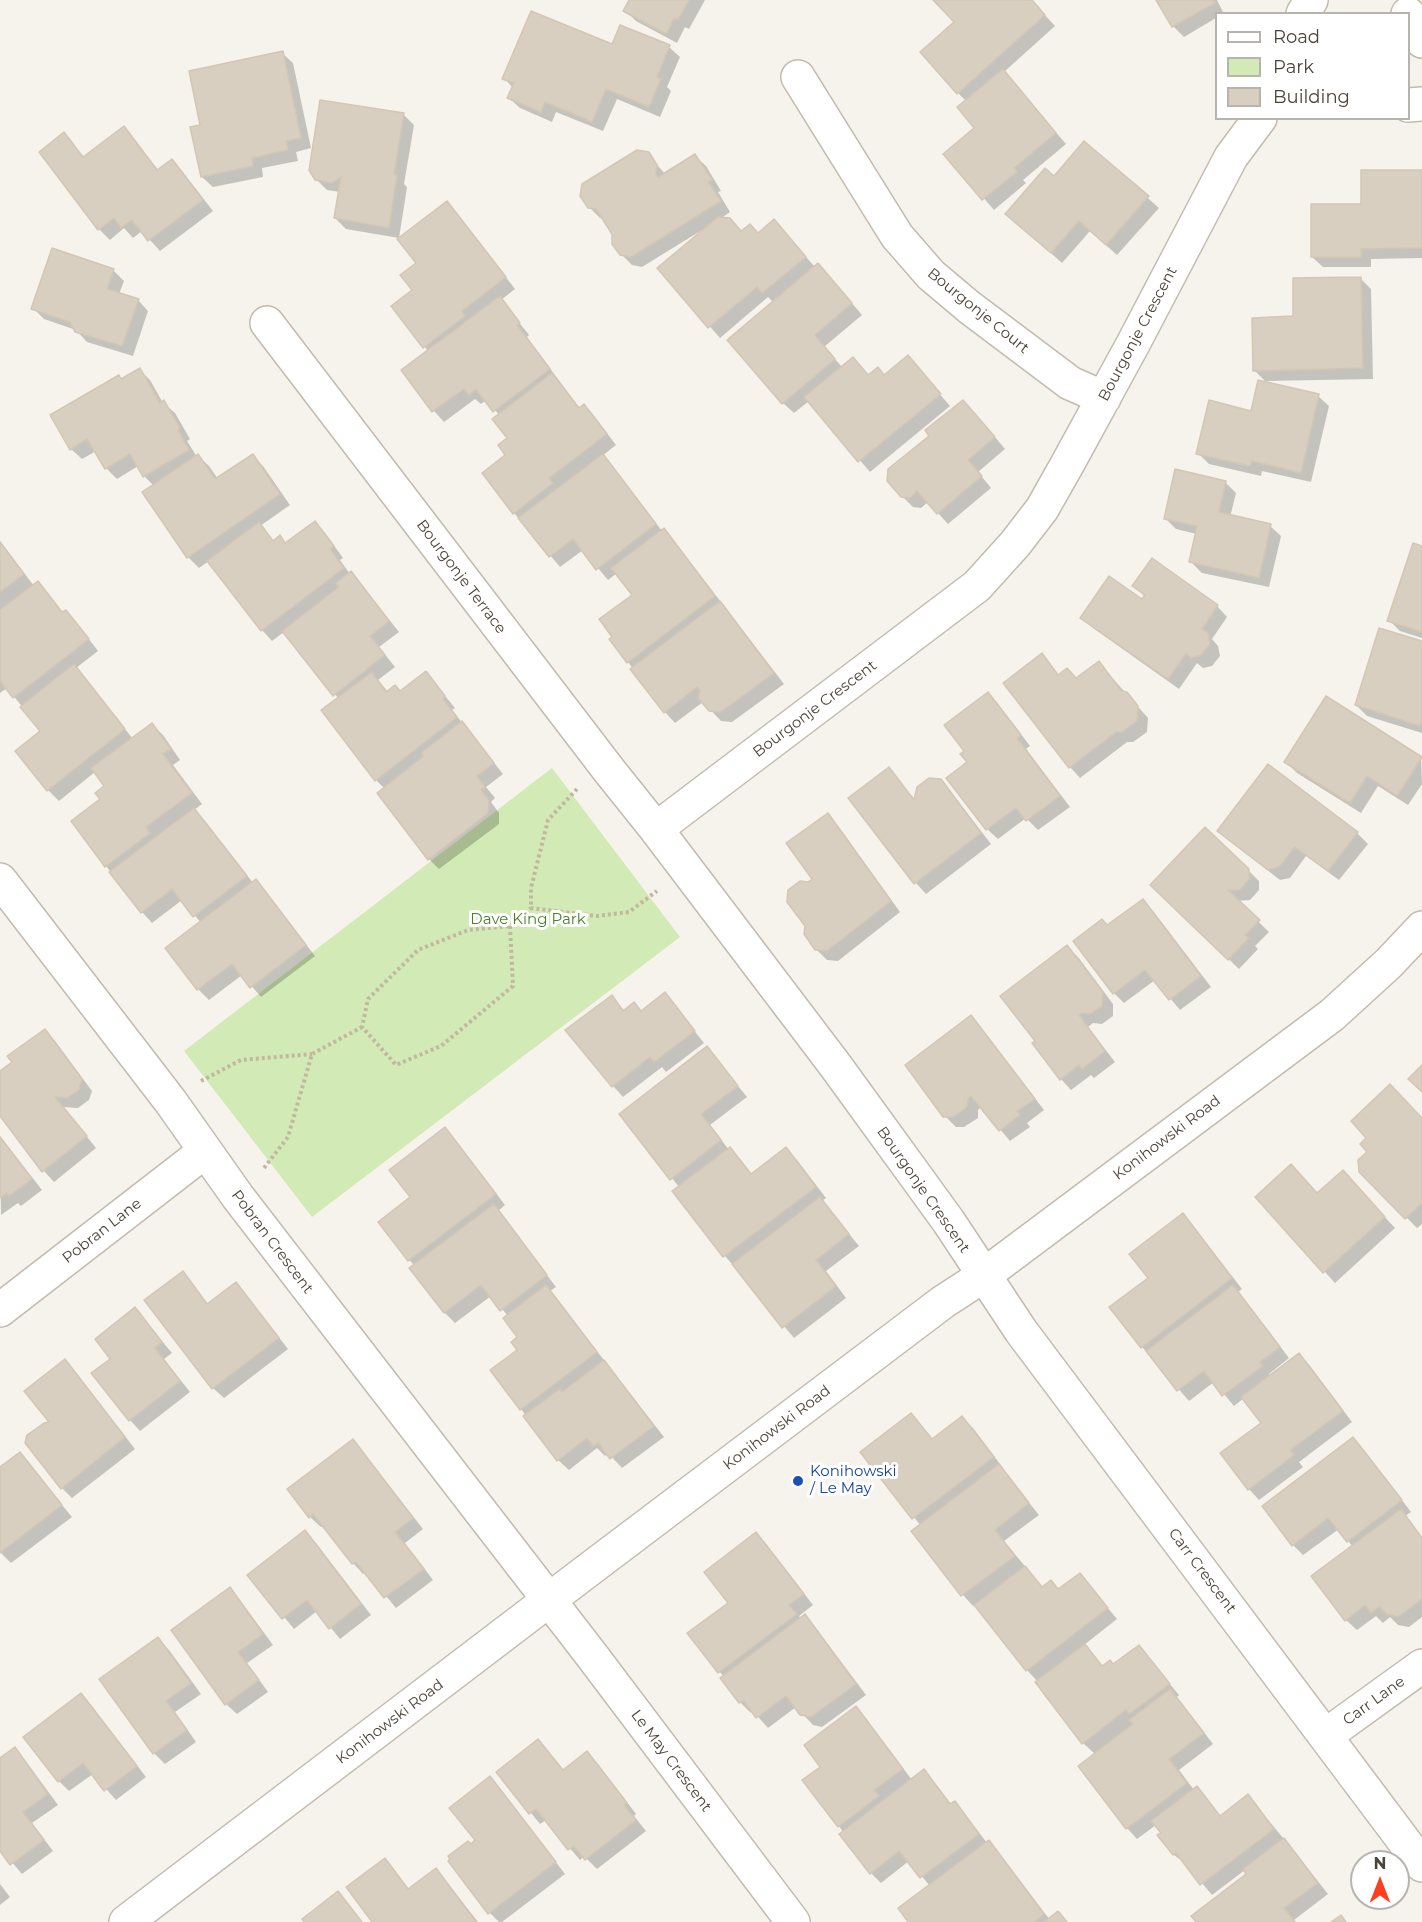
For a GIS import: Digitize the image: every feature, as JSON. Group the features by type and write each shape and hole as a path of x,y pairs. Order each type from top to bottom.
{"street":[{"path":"1395,0 1404,6 1407,12"},
{"path":"1410,18 1422,41"},
{"name":"Bourgonje Court","path":"798,77 897,236 931,275 969,307 1070,383 1104,398"},
{"name":"Bourgonje Crescent","path":"983,1276 949,1222 835,1065 656,829 977,586 1015,544 1042,509 1104,398 1231,157 1259,120"},
{"name":"Bourgonje Terrace","path":"267,323 656,829"},
{"name":"Pobran Crescent","path":"0,880 171,1102 204,1152 238,1197 549,1600"},
{"name":"Konihowski Road","path":"126,1922 943,1302 983,1276 1332,1015 1389,963 1422,928"},
{"name":"Pobran Lane","path":"0,1310 204,1152"},
{"name":"Carr Crescent","path":"983,1276 1021,1331 1422,1865"},
{"name":"Le May Crescent","path":"549,1600 793,1922"},
{"name":"Carr Lane","path":"1326,1736 1422,1666"}],"path":[{"path":"531,908 531,888 548,820 578,788 608,769"},
{"path":"171,1102 200,1082 241,1060 312,1054 362,1027 368,999 417,950 468,930 510,926 531,908 597,916 629,912 685,870"},
{"path":"362,1027 396,1065 441,1046 513,986 510,926"},
{"path":"238,1197 288,1137 312,1054"}],"green space":[{"name":"Dave King Park","path":"552,768 680,937 312,1217 184,1051"}],"building":[{"path":"629,0 689,0 678,20 674,18 666,34 623,11"},
{"path":"933,0 1032,0 1045,15 957,94 920,52 954,22"},
{"path":"1156,0 1213,0 1215,3 1172,27"},
{"path":"531,11 612,44 620,25 670,45 657,77 661,79 649,107 606,89 592,122 545,102 541,112 507,98 514,83 502,79"},
{"path":"283,51 301,138 286,141 288,150 252,158 253,166 201,177 190,127 200,125 189,71"},
{"path":"1003,69 1056,133 1014,168 1017,172 982,200 943,154 974,128 957,107"},
{"path":"320,100 404,113 394,174 397,175 389,228 334,218 341,177 332,183 315,180 309,170"},
{"path":"124,126 157,170 172,159 203,200 148,241 132,220 121,228 114,218 98,230 39,152 64,132 83,157"},
{"path":"1084,141 1149,196 1106,245 1079,221 1051,253 1005,214 1045,168 1054,176"},
{"path":"637,150 649,152 657,165 656,175 658,177 695,154 712,180 708,182 721,201 631,257 620,255 612,244 612,234 596,209 588,208 580,196 582,184"},
{"path":"1361,170 1422,170 1422,248 1361,249 1361,257 1311,257 1311,204 1361,204"},
{"path":"447,201 506,277 462,311 465,316 423,348 391,306 412,290 400,275 416,263 397,239"},
{"path":"718,217 730,218 741,231 750,224 758,233 774,219 806,257 762,293 757,287 708,328 657,268"},
{"path":"52,248 114,269 107,289 139,299 122,346 75,332 70,322 31,309"},
{"path":"818,263 852,303 815,335 835,359 782,404 727,340"},
{"path":"1361,277 1363,368 1253,371 1252,318 1293,316 1293,278"},
{"path":"500,296 520,323 517,325 550,369 493,412 476,389 469,395 464,389 432,412 401,370"},
{"path":"908,355 941,394 858,462 804,397 853,357 868,375 878,367 884,375"},
{"path":"140,368 160,403 164,400 189,450 143,477 130,454 105,469 87,439 70,450 50,415 119,375 121,379"},
{"path":"552,373 579,408 584,404 607,434 549,478 553,483 513,514 482,473 505,455 498,445 507,438 492,419"},
{"path":"1258,380 1319,394 1301,473 1252,461 1250,466 1196,454 1209,400 1251,411"},
{"path":"963,400 995,437 968,460 982,476 937,514 917,491 910,498 901,497 887,481 888,469 929,436 925,430"},
{"path":"198,454 215,479 253,454 280,494 187,558 142,492"},
{"path":"603,454 656,524 596,570 573,539 549,557 518,518"},
{"path":"1175,469 1226,481 1219,512 1271,524 1259,578 1189,562 1197,526 1164,519"},
{"path":"315,521 334,546 330,549 344,568 261,631 207,561 259,522 273,541 280,535 285,543"},
{"path":"664,528 715,596 627,663 609,639 612,637 599,619 632,595 611,568"},
{"path":"0,542 24,574 0,592"},
{"path":"1413,543 1422,546 1422,632 1387,621"},
{"path":"1152,558 1218,605 1202,629 1208,633 1210,644 1201,655 1191,658 1186,654 1168,679 1080,618 1109,576 1142,599 1145,595 1132,586"},
{"path":"351,571 389,621 370,636 385,655 333,696 282,631 339,587 336,583"},
{"path":"38,581 62,612 66,610 89,639 13,698 0,681 0,610"},
{"path":"720,601 774,673 721,712 709,711 698,698 700,690 697,687 664,713 630,669"},
{"path":"1379,628 1422,641 1422,720 1420,726 1355,705"},
{"path":"1042,653 1058,675 1067,668 1076,678 1099,661 1121,691 1127,692 1138,706 1137,721 1122,732 1116,732 1069,768 1003,683"},
{"path":"74,664 125,729 47,791 15,751 40,731 20,707"},
{"path":"426,671 457,717 375,781 321,710 372,672 386,692 395,685 400,691"},
{"path":"988,692 1021,735 1017,738 1060,796 1026,821 1016,808 986,830 946,778 967,762 960,754 964,751 944,725"},
{"path":"1326,696 1422,757 1397,796 1367,776 1350,803 1284,762"},
{"path":"462,721 494,763 477,776 485,787 481,790 489,801 488,813 428,860 377,793 424,756 421,753"},
{"path":"152,723 171,749 163,754 192,793 146,827 150,833 105,867 71,821 100,799 95,793 104,786 91,768"},
{"path":"1268,764 1358,832 1328,871 1295,847 1279,867 1268,870 1217,831"},
{"path":"889,767 914,800 917,787 929,778 941,779 981,833 914,884 848,798"},
{"path":"194,808 247,876 193,917 172,889 141,913 109,872"},
{"path":"828,813 891,901 827,951 815,950 804,934 805,926 787,902 788,890 800,881 808,882 812,879 786,843"},
{"path":"1205,827 1249,869 1249,879 1240,890 1228,890 1260,920 1245,935 1249,938 1228,960 1150,885"},
{"path":"256,879 306,945 250,988 232,964 197,990 165,948"},
{"path":"1143,899 1201,976 1169,1000 1145,970 1113,994 1073,941 1102,919 1107,925"},
{"path":"1067,945 1103,992 1102,1006 1090,1014 1079,1015 1105,1051 1082,1069 1079,1065 1060,1080 1032,1043 1035,1041 1000,996"},
{"path":"665,992 695,1031 654,1062 650,1057 612,1087 565,1030 612,995 623,1011 634,1002 641,1011"},
{"path":"971,1015 1035,1099 1017,1111 1020,1115 999,1131 971,1096 967,1107 953,1117 943,1117 905,1065"},
{"path":"45,1029 82,1079 79,1090 67,1098 55,1097 87,1136 42,1172 0,1116 0,1071 12,1062 7,1056"},
{"path":"707,1046 738,1086 701,1114 721,1140 670,1180 619,1114"},
{"path":"1422,1065 1422,1092 1408,1079"},
{"path":"1390,1084 1422,1118 1422,1203 1405,1219 1359,1172 1358,1160 1367,1152 1360,1144 1366,1138 1351,1121"},
{"path":"445,1127 496,1194 408,1261 378,1222 410,1197 389,1170"},
{"path":"0,1137 32,1179 9,1196 7,1193 0,1198"},
{"path":"730,1147 751,1174 786,1147 816,1187 723,1257 672,1191"},
{"path":"1291,1164 1317,1193 1343,1170 1385,1217 1323,1273 1255,1197"},
{"path":"820,1197 849,1234 816,1260 836,1286 782,1328 732,1264"},
{"path":"494,1204 547,1275 500,1311 481,1285 444,1313 409,1268"},
{"path":"1183,1213 1232,1278 1141,1348 1109,1307 1148,1278 1129,1254"},
{"path":"183,1271 207,1304 236,1282 279,1338 212,1389 144,1300"},
{"path":"546,1285 597,1352 520,1410 490,1370 517,1350 511,1342 517,1337 503,1318"},
{"path":"1233,1285 1280,1347 1260,1362 1263,1366 1222,1396 1204,1371 1177,1391 1146,1351"},
{"path":"135,1307 162,1342 155,1348 180,1381 129,1421 91,1373 110,1359 95,1339"},
{"path":"1299,1353 1343,1411 1290,1450 1294,1455 1248,1490 1220,1453 1261,1423 1241,1397"},
{"path":"65,1359 125,1437 61,1489 25,1443 27,1435 49,1422 24,1391"},
{"path":"604,1360 654,1426 610,1459 598,1443 593,1446 587,1438 557,1461 523,1416 560,1389 562,1392"},
{"path":"911,1413 932,1439 962,1416 994,1457 912,1519 860,1452"},
{"path":"1353,1437 1402,1500 1347,1542 1328,1518 1292,1546 1262,1506"},
{"path":"353,1439 413,1518 395,1532 424,1569 384,1598 356,1562 352,1564 313,1514 309,1518 287,1489"},
{"path":"20,1452 62,1505 0,1553 0,1467"},
{"path":"999,1464 1029,1503 995,1530 1015,1556 961,1596 911,1531"},
{"path":"1401,1509 1422,1538 1422,1599 1398,1617 1386,1614 1380,1606 1371,1613 1365,1605 1345,1621 1311,1576"},
{"path":"305,1530 361,1604 329,1629 307,1600 282,1619 247,1575"},
{"path":"756,1532 804,1594 789,1605 797,1614 718,1673 687,1633 728,1603 704,1572"},
{"path":"1025,1566 1042,1587 1051,1580 1058,1589 1080,1573 1108,1608 1026,1671 974,1605"},
{"path":"230,1587 263,1634 238,1652 259,1680 225,1705 171,1630"},
{"path":"805,1614 856,1684 811,1717 800,1715 786,1696 756,1718 744,1701 739,1703 720,1678"},
{"path":"158,1637 191,1683 166,1701 187,1730 153,1754 99,1679"},
{"path":"1085,1644 1102,1666 1110,1660 1113,1664 1139,1645 1170,1684 1129,1714 1126,1710 1082,1744 1035,1682"},
{"path":"1170,1689 1204,1733 1169,1759 1187,1783 1126,1829 1078,1766 1133,1724 1129,1720"},
{"path":"81,1693 137,1766 104,1791 83,1763 58,1782 23,1737"},
{"path":"856,1706 903,1769 874,1790 879,1796 838,1827 802,1780 820,1767 804,1745"},
{"path":"538,1739 563,1770 587,1751 627,1803 624,1805 636,1820 585,1860 574,1846 568,1850 536,1809 529,1814 496,1772"},
{"path":"15,1747 48,1794 23,1812 44,1840 10,1865 0,1851 0,1758"},
{"path":"924,1769 950,1804 955,1801 979,1834 920,1878 899,1851 870,1874 839,1834"},
{"path":"490,1776 556,1862 488,1914 448,1861 450,1859 448,1856 468,1841 471,1844 475,1840 449,1808"},
{"path":"1197,1786 1220,1816 1248,1794 1274,1829 1200,1885 1176,1853 1173,1855 1157,1835 1161,1833 1151,1821"},
{"path":"1284,1838 1318,1883 1284,1908 1295,1922 1196,1922 1191,1916 1246,1874 1243,1869"},
{"path":"989,1840 1044,1914 1034,1922 908,1922 898,1908"},
{"path":"385,1858 408,1889 436,1868 476,1922 372,1922 346,1887"},
{"path":"338,1891 362,1922 304,1922 302,1919"},
{"path":"1058,1911 1067,1922 1044,1922"},
{"path":"1341,1915 1346,1922 1331,1922"}],"place":[{"name":"Konihowski / Le May","path":"798,1481"}]}
